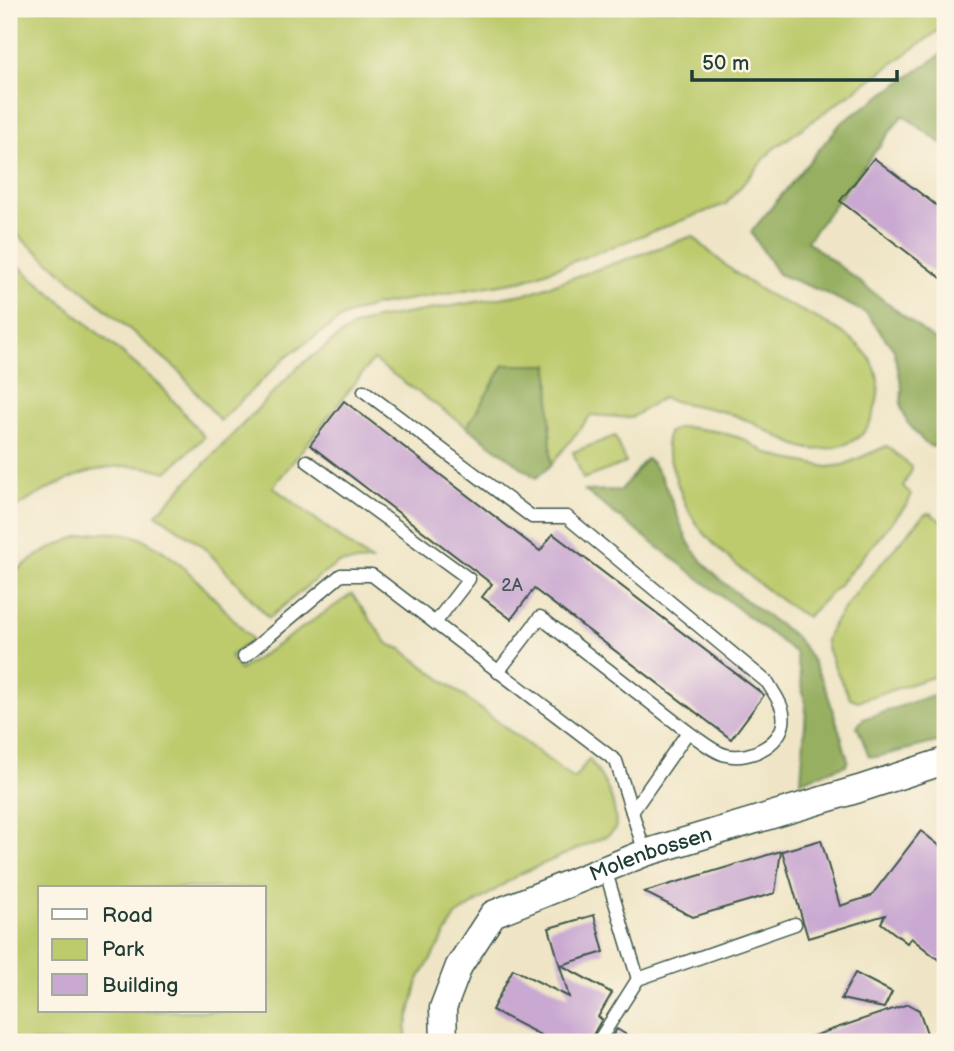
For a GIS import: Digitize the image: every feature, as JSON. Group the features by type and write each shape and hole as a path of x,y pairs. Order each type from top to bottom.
{"street":[{"name":"Molenbossen","path":"444,1042 443,1009 459,966 493,915 645,853 945,761"}],"lane":[{"path":"364,391 532,517 567,517 768,683 783,710 783,725 774,741 760,751 739,757 723,755 688,732 540,617 498,672"},
{"path":"307,461 468,579 435,623"},
{"path":"244,657 341,575 372,575 615,761 645,853"},
{"path":"632,812 688,732"},
{"path":"605,869 638,979"},
{"path":"598,1042 638,979 795,924"}],"green space":[{"path":"9,9 945,9 945,26 772,150 726,204 524,280 372,306 345,316 287,356 220,421 178,370 9,228"},
{"path":"945,52 945,146 903,115 807,241 945,348 945,437 937,446 932,447 924,442 907,422 901,406 902,388 894,350 866,313 778,274 751,232 841,123"},
{"path":"693,236 745,280 835,329 863,350 875,370 878,393 868,427 856,439 825,449 809,449 734,415 662,398 631,418 591,415 551,465 549,365 504,365 467,427 373,360 273,487 371,561 339,563 269,618 203,546 156,514 298,367 352,327 376,319 529,293"},
{"path":"9,258 161,386 204,437 167,472 124,466 84,473 46,490 9,512"},
{"path":"504,365 549,365 551,465 536,478 467,427"},
{"path":"686,427 720,432 743,439 782,458 828,467 843,465 887,446 911,467 903,486 911,495 908,503 839,585 807,617 746,573 715,545 694,520 681,493 666,445 668,433"},
{"path":"615,436 626,463 583,479 573,452"},
{"path":"646,459 658,472 689,543 705,565 748,602 794,636 809,655 829,699 848,760 846,765 801,781 806,709 796,653 585,491 621,490"},
{"path":"930,513 945,524 945,673 858,701 850,698 827,648 829,632 868,578 925,514"},
{"path":"95,533 127,534 144,540 178,562 251,638 251,641 230,656 240,670 352,594 388,644 401,649 574,779 589,759 609,792 616,829 607,836 518,875 456,916 418,981 406,1028 406,1042 9,1042 9,576 49,549"},
{"path":"945,691 945,740 877,757 869,756 857,726 863,719"}],"building":[{"path":"874,158 945,212 945,281 840,201"},
{"path":"344,401 540,551 553,534 764,695 731,739 534,589 511,619 482,597 492,584 310,445"},
{"path":"921,831 945,850 945,965 911,938 907,943 881,923 885,915 808,938 782,851 821,840 840,906 871,896"},
{"path":"781,851 775,893 693,917 644,892"},
{"path":"594,915 604,952 561,965 612,993 598,1017 602,1019 589,1042 554,1042 492,1010 513,969 569,997 549,928"},
{"path":"855,973 892,992 884,1008 841,999"},
{"path":"908,1004 919,1010 930,1042 807,1042 807,1038"},
{"path":"617,1029 638,1042 608,1042"}]}
